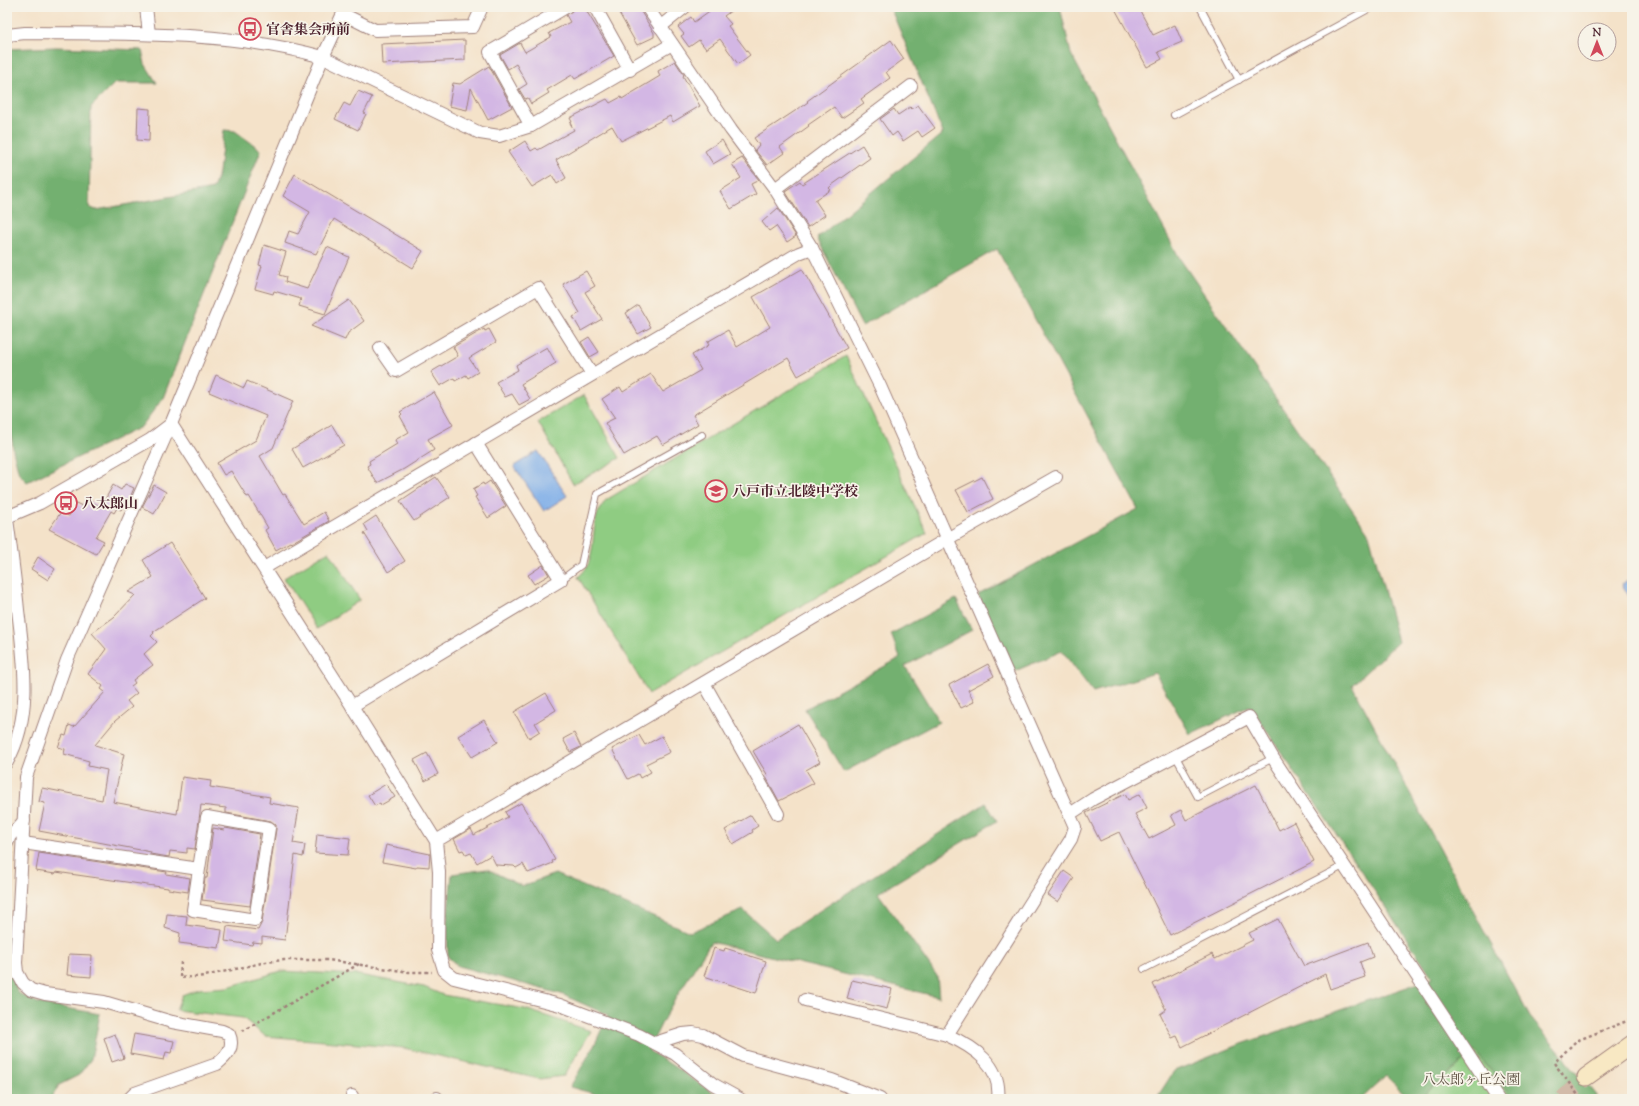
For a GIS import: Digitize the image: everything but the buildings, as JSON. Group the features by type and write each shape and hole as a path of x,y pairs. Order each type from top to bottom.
{"street":[{"path":"146,7 149,34"},
{"path":"129,1099 135,1093 217,1064 229,1051 231,1047 231,1038 229,1034 222,1031 172,1022 104,1002 45,994 31,990 23,983 17,972 16,963 26,777 31,761 67,660 171,424 323,57 344,10 375,30 473,27 482,7"},
{"path":"531,126 490,52 566,7"},
{"path":"595,7 630,70"},
{"path":"647,7 731,130 775,188 812,248 880,386 1075,827 1071,839 947,1035"},
{"path":"660,27 685,7"},
{"path":"7,35 149,34 260,43 296,50 323,57 480,133 499,136 531,126 630,70 672,44"},
{"path":"775,188 911,86"},
{"path":"264,568 798,253 812,248"},
{"path":"380,348 396,371 538,288 592,374"},
{"path":"7,762 14,749 23,719 26,688 23,647 7,518 40,503 150,440 171,424"},
{"path":"171,424 352,706 436,841 439,872 438,950 444,970 454,978 560,1005 639,1035 675,1054 713,1084 740,1099"},
{"path":"352,706 561,580 476,443"},
{"path":"436,841 946,538 1056,477"},
{"path":"704,683 778,814"},
{"path":"1070,814 1093,799 1249,717 1273,758 1498,1099"},
{"path":"14,749 31,761"},
{"path":"208,817 269,828 255,920 193,910 199,870 208,817"},
{"path":"7,843 10,836 24,821"},
{"path":"23,842 199,870"},
{"path":"805,1000 947,1035 978,1052 992,1066 997,1082 998,1099"},
{"path":"655,1043 683,1034 694,1033 703,1035 743,1056 832,1080 880,1099"},
{"path":"1586,1077 1632,1044"}],"lane":[{"path":"1200,7 1239,80"},
{"path":"1174,115 1372,7"},
{"path":"561,580 582,564 597,494 702,435"},
{"path":"1176,755 1198,796 1273,758"},
{"path":"1144,969 1344,866"}],"path":[{"path":"181,962 180,978 205,976 266,962 284,960 328,960 409,972 444,970"},
{"path":"231,1038 359,964"},
{"path":"1580,1099 1554,1062 1576,1041 1632,1019"}],"green space":[{"path":"890,7 1060,7 1071,54 1180,259 1369,534 1398,642 1352,685 1530,1017 1599,1099 1514,1099 1475,1051 1419,1099 1410,1099 1386,1076 1361,1099 1156,1099 1174,1071 1239,1045 1433,978 1250,706 1190,734 1155,673 1093,692 1062,651 1015,671 978,595 1138,509 997,249 862,326 817,238 943,133"},
{"path":"56,47 142,50 145,64 157,83 115,83 91,107 89,207 96,210 213,189 219,172 224,130 235,131 261,150 163,398 141,427 27,482 19,474 13,450 7,390 7,49"},
{"path":"846,356 927,533 649,694 578,577 589,563 593,546 594,528 599,510 606,500"},
{"path":"584,395 620,458 573,484 538,422"},
{"path":"329,551 360,600 317,629 284,578"},
{"path":"956,599 972,630 905,666 939,722 844,772 805,709 900,658 891,634"},
{"path":"986,803 997,821 878,893 937,976 939,997 711,942 669,1009 649,1051 725,1099 613,1099 570,1087 594,1046 608,1015 561,994 458,966 448,957 447,921 452,874 487,869 522,886 555,874 690,932 743,910 776,939"},
{"path":"7,937 11,937 10,971 18,993 38,1003 100,1014 91,1059 79,1075 59,1085 51,1099 7,1099"},
{"path":"281,971 359,975 424,987 443,995 525,1009 591,1031 564,1076 539,1079 404,1048 265,1036 243,1018 176,1010 182,995 198,989 228,987"},
{"name":"八太郎ヶ丘公園","path":"1475,1051 1514,1099 1419,1099"}],"water":[{"path":"538,451 567,496 544,511 514,466"},
{"path":"1632,578 1632,597 1630,598 1622,584"}],"tunnel":[{"path":"1563,1099 1586,1077"}],"place":[{"name":"官舎集会所前","path":"250,29"},
{"name":"八戸市立北陵中学校","path":"716,491"},
{"name":"八太郎山","path":"66,503"}]}
